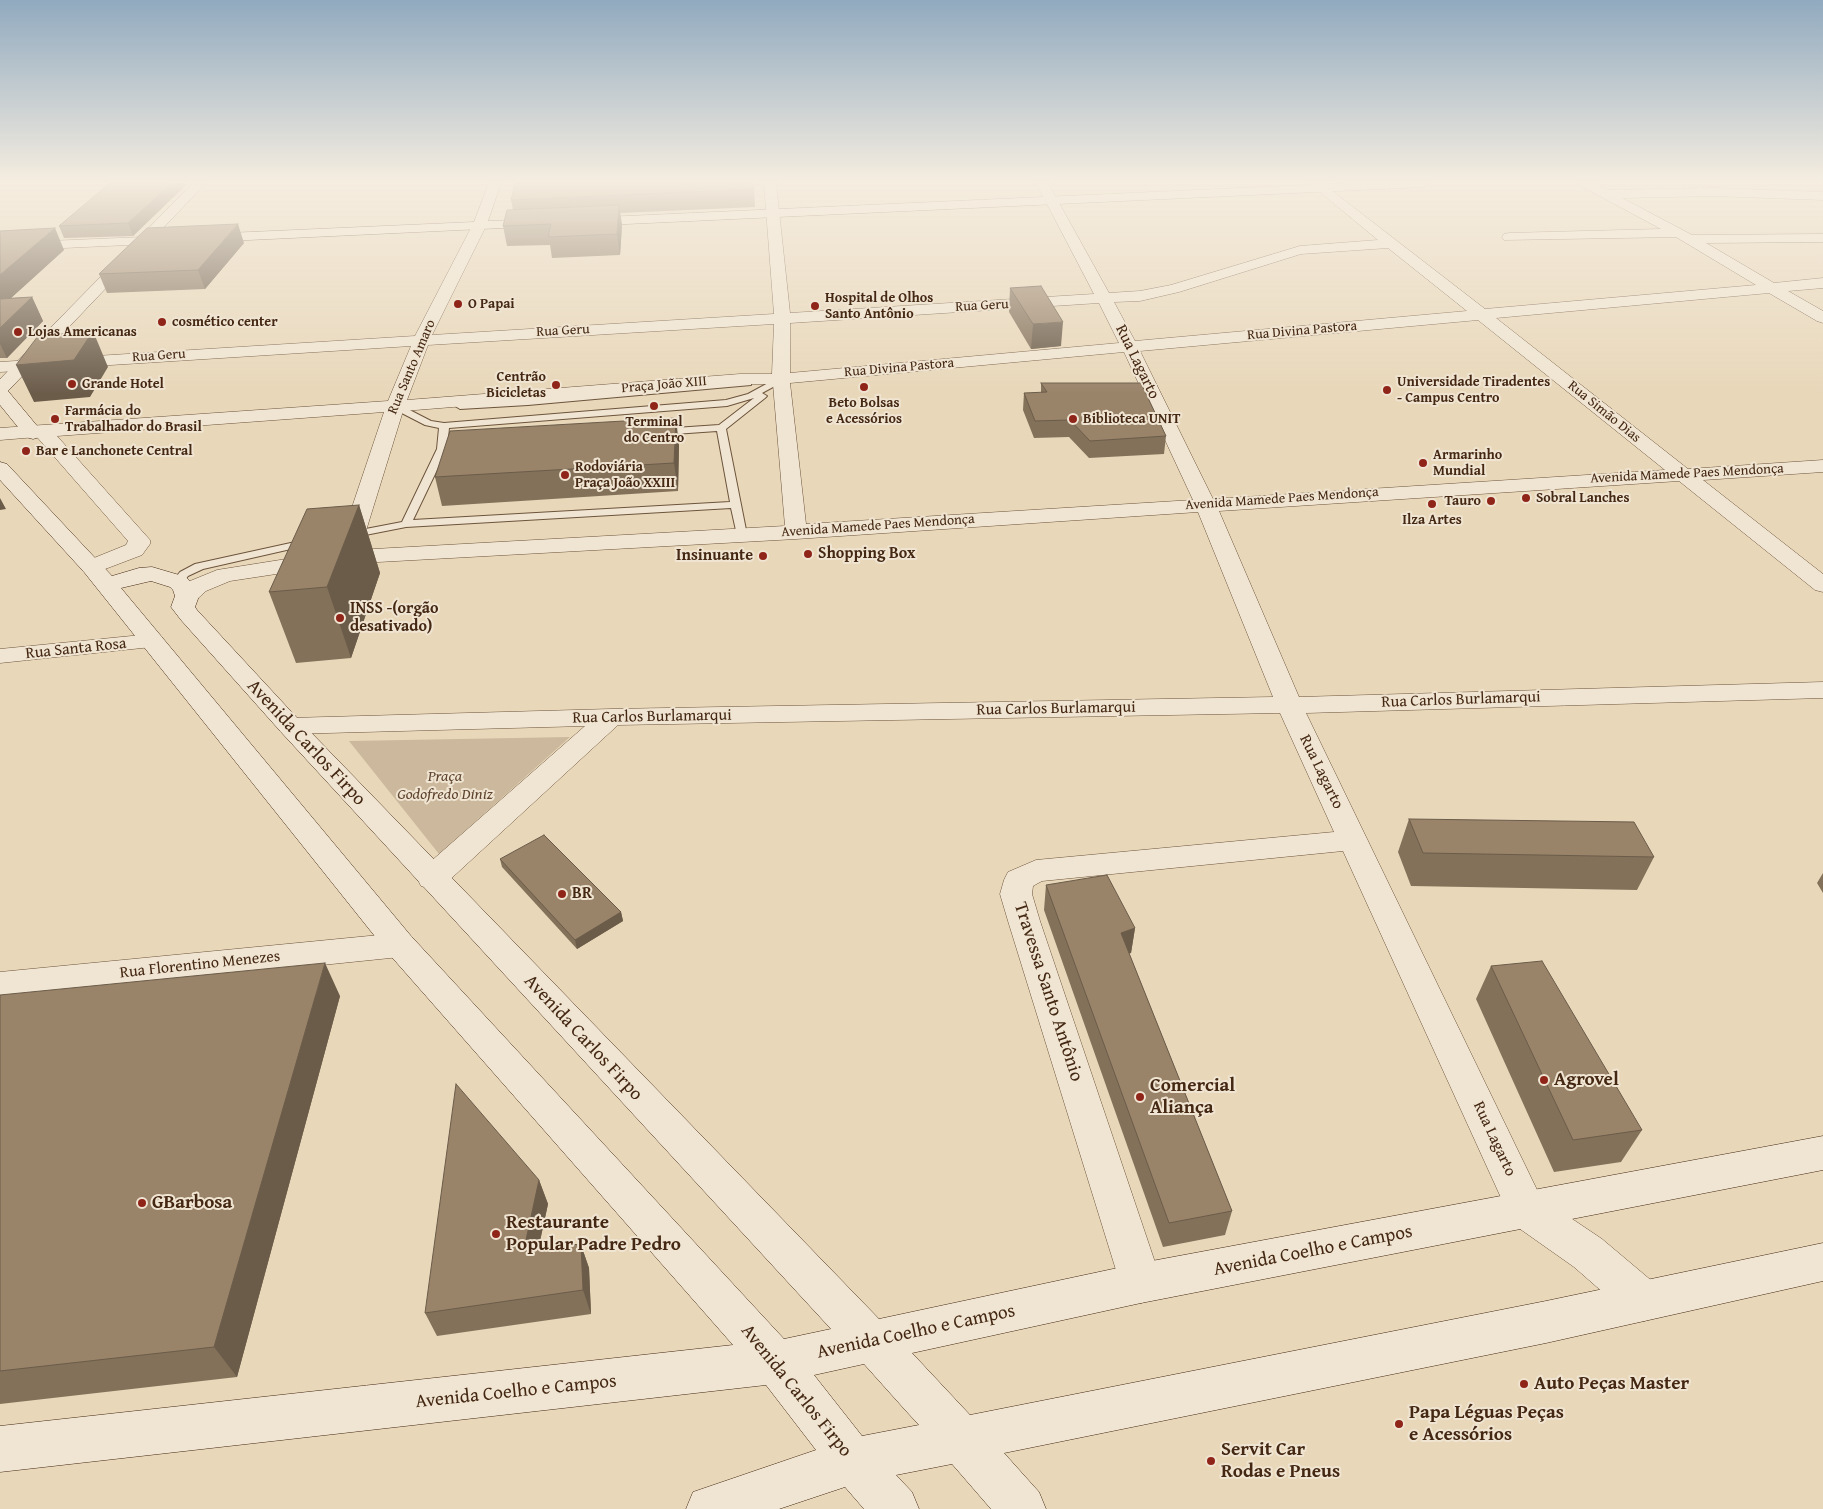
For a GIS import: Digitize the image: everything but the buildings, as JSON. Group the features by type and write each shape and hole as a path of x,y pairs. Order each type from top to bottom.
{"street":[{"path":"0,389 132,253"},
{"name":"Rua Santo Amaro","path":"339,542 422,339 465,253"},
{"path":"776,253 782,318 781,379 796,532"},
{"name":"Rua Lagarto","path":"1081,253 1130,346 1206,504 1289,705 1527,1211"},
{"name":"Rua Geru","path":"0,366 1159,294 1289,253"},
{"name":"Rua Simão Dias","path":"1406,253 1681,474 1823,585"},
{"path":"1713,253 1823,318"},
{"name":"Rua Divina Pastora","path":"781,379 1823,283"},
{"name":"Praça João XIII","path":"0,434 740,379 781,379"},
{"path":"0,394 140,540 134,550 99,576"},
{"name":"Avenida Mamede Paes Mendonça","path":"742,536 1206,504 1823,466"},
{"name":"Avenida Carlos Firpo","path":"0,468 99,576 400,945 776,1362 852,1460 895,1509"},
{"path":"99,576 152,574 182,589 198,586 225,575 339,542 742,536"},
{"name":"Avenida Carlos Firpo","path":"182,589 183,607 189,615 290,726 962,1439 1022,1509"},
{"name":"Rua Santa Rosa","path":"0,656 152,641"},
{"name":"Rua Carlos Burlamarqui","path":"290,726 611,717 1289,705 1823,690"},
{"path":"432,878 611,717"},
{"name":"Travessa Santo Antônio","path":"1141,1283 1024,921 1016,894 1019,880 1036,871 1354,840"},
{"name":"Rua Florentino Menezes","path":"0,985 400,945"},
{"name":"Avenida Coelho e Campos","path":"0,1450 776,1362 871,1343 1141,1283 1527,1211 1823,1153"},
{"path":"1527,1211 1588,1253 1644,1302"},
{"path":"710,1509 852,1460 1644,1302 1823,1262"}],"lane":[{"path":"395,406 422,420 444,426 727,403 751,396 781,379"},
{"path":"653,433 722,428 753,405 781,379"},
{"path":"406,524 447,448 444,426"},
{"path":"722,428 742,536"},
{"path":"182,589 184,574 200,566 287,545 339,542 406,524 735,505"}],"green space":[{"name":"Praça Godofredo Diniz","path":"570,737 439,854 349,741"}],"place":[{"name":"O Papai","path":"458,304"},
{"name":"Hospital de Olhos Santo Antônio","path":"815,306"},
{"name":"cosmético center","path":"162,322"},
{"name":"Lojas Americanas","path":"18,332"},
{"name":"Grande Hotel","path":"72,384"},
{"name":"Centrão Bicicletas","path":"556,385"},
{"name":"Beto Bolsas e Acessórios","path":"864,387"},
{"name":"Universidade Tiradentes - Campus Centro","path":"1387,390"},
{"name":"Terminal do Centro","path":"654,406"},
{"name":"Farmácia do Trabalhador do Brasil","path":"55,419"},
{"name":"Biblioteca UNIT","path":"1073,419"},
{"name":"Bar e Lanchonete Central","path":"26,451"},
{"name":"Armarinho Mundial","path":"1423,463"},
{"name":"Rodoviária Praça João XXIII","path":"565,475"},
{"name":"Sobral Lanches","path":"1526,498"},
{"name":"Tauro","path":"1491,501"},
{"name":"Ilza Artes","path":"1432,504"},
{"name":"Shopping Box","path":"808,554"},
{"name":"Insinuante","path":"763,556"},
{"name":"INSS -(orgão desativado)","path":"340,618"},
{"name":"BR","path":"562,894"},
{"name":"Agrovel","path":"1544,1080"},
{"name":"Comercial Aliança","path":"1140,1097"},
{"name":"GBarbosa","path":"142,1203"},
{"name":"Restaurante Popular Padre Pedro","path":"496,1234"},
{"name":"Auto Peças Master","path":"1524,1384"},
{"name":"Papa Léguas Peças e Acessórios","path":"1399,1424"},
{"name":"Servit Car Rodas e Pneus","path":"1211,1461"}]}
